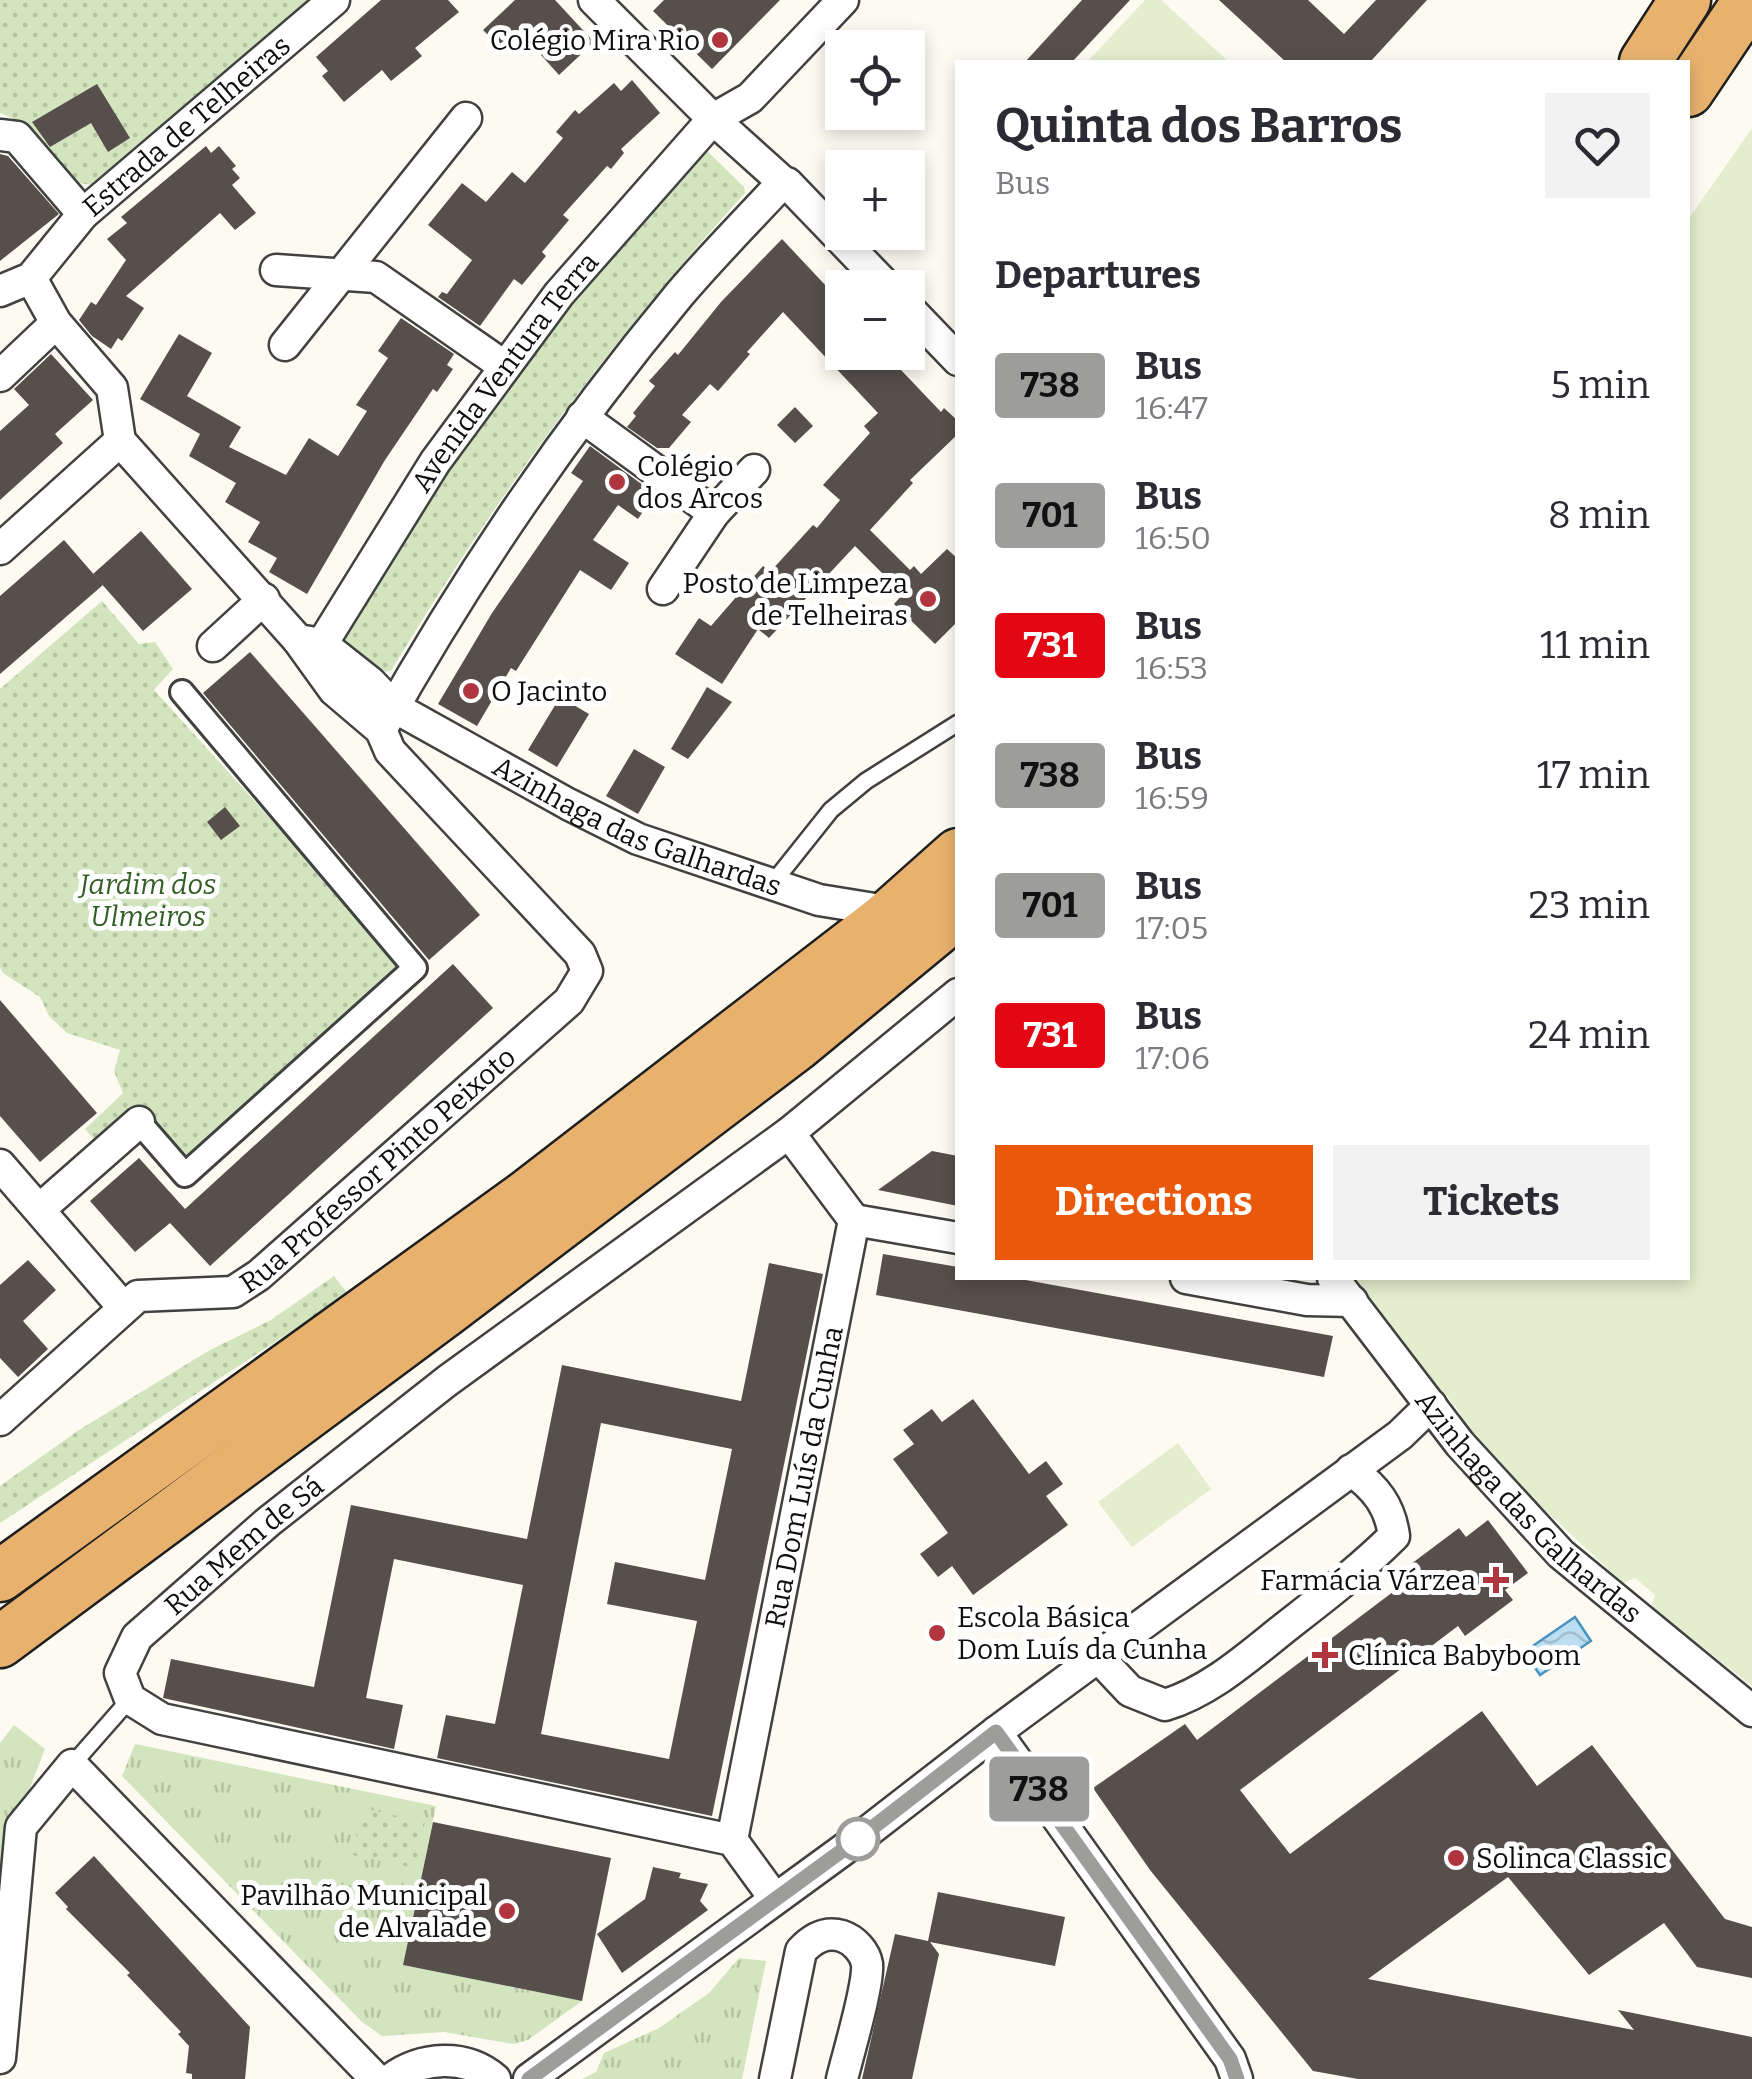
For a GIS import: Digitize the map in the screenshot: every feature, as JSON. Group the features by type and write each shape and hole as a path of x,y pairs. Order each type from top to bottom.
{"highway":[{"path":"1646,60 1685,0"},
{"path":"1690,88 1749,0"},
{"path":"0,1576 526,1196 893,912 955,857"},
{"path":"0,1678 16,1630 782,1056 955,914"},
{"path":"0,1543 359,1316"}],"street":[{"name":"Estrada de Telheiras","path":"0,135 18,137 83,214 334,0"},
{"path":"594,0 713,119 787,182 871,270"},
{"name":"Avenida Ventura Terra","path":"310,642 504,366 616,227 713,119 750,98 843,0"},
{"path":"285,344 466,118"},
{"path":"387,719 482,558 582,417 681,293 783,182"},
{"path":"0,291 31,278 83,214"},
{"path":"276,270 376,278 504,366"},
{"path":"0,549 120,441 112,388 56,324 31,278"},
{"path":"0,376 56,324"},
{"path":"925,326 955,357"},
{"path":"582,417 714,513"},
{"name":"Azinhaga das Galhardas","path":"120,441 264,599 310,642 370,682 387,719 390,751 580,954 587,971"},
{"path":"663,589 714,513 754,470"},
{"path":"213,646 264,599"},
{"path":"40,1209 138,1122 185,1175 415,968 182,692"},
{"name":"Azinhaga das Galhardas","path":"387,719 638,838 820,900 893,912"},
{"name":"Rua Professor Pinto Peixoto","path":"0,1420 138,1296 233,1292 260,1275 569,1001 587,971"},
{"name":"Rua Mem de Sá","path":"130,1699 120,1673 137,1637 268,1522 447,1381 789,1133 955,996"},
{"path":"789,1133 854,1220 955,1237"},
{"path":"0,1165 123,1307"},
{"name":"Rua Dom Luís da Cunha","path":"732,1840 854,1220"},
{"path":"1197,1280 1307,1300 1342,1289"},
{"name":"Azinhaga das Galhardas","path":"1342,1289 1460,1444 1561,1554 1752,1711"},
{"path":"529,2079 1400,1435 1431,1405"},
{"path":"1098,1657 1130,1690 1164,1706 1188,1698 1230,1671 1371,1559 1394,1536 1392,1517 1380,1495 1351,1470"},
{"path":"130,1699 162,1719 732,1840 775,1899"},
{"path":"996,1732 1230,2059 1237,2079"},
{"path":"0,2058 21,1827 72,1765 376,2079"},
{"path":"775,2079 801,1951 814,1939 832,1935 851,1940 868,1967 842,2079"},
{"path":"391,2079 406,2068 433,2061 462,2062 495,2079"}],"lane":[{"path":"772,884 831,810 866,781 955,725"},
{"path":"72,1765 130,1699"}],"green space":[{"path":"0,0 324,0 222,84 155,130 110,178 92,185 79,183 45,157 26,124 0,113"},
{"path":"1145,0 1161,0 1227,60 1089,60"},
{"path":"1752,128 1752,1686 1651,1607 1655,1595 1635,1578 1623,1583 1455,1426 1461,1414 1446,1395 1432,1399 1349,1280 1690,1280 1690,217"},
{"path":"705,149 744,187 745,193 600,364 471,544 391,671 383,672 343,638 446,469 570,302"},
{"name":"Jardim dos Ulmeiros","path":"102,601 139,644 155,642 173,669 154,690 404,966 182,1161 149,1124 109,1157 85,1129 123,1093 114,1071 120,1050 67,1033 49,1016 40,997 0,967 0,689"},
{"path":"334,1276 348,1294 0,1523 0,1486 79,1430 210,1350 271,1320"},
{"path":"1178,1443 1211,1489 1132,1547 1098,1502"},
{"path":"14,1725 45,1749 14,1829 0,1906 0,1743"},
{"path":"135,1744 436,1806 403,1965 582,2001 528,2040 513,2044 444,2032 382,2036 362,2022 122,1776"},
{"path":"362,1808 425,1822 415,1868 352,1855"},
{"path":"739,1958 766,1961 742,2079 582,2079 596,2072 604,2053 659,2028 709,1993"}],"water":[{"path":"1575,1617 1591,1641 1540,1675 1524,1652"}],"building":[{"path":"381,0 448,0 459,12 415,48 422,56 391,81 382,70 344,102 322,76 328,71 316,57"},
{"path":"515,0 555,0 594,42 559,75 523,35 505,52 483,30"},
{"name":"Colégio Mira Rio","path":"664,0 780,0 712,69 653,11"},
{"path":"1082,0 1130,0 1074,60 1027,60"},
{"path":"1219,0 1308,0 1344,34 1376,0 1427,0 1372,60 1284,60"},
{"path":"632,80 660,113 621,149 624,153 611,169 607,166 563,215 569,220 542,252 546,256 522,285 514,279 480,326 438,297 442,292 447,294 472,260 428,225 462,183 486,202 512,172 525,183 563,138 556,132 575,110 579,114 614,83 621,91"},
{"path":"97,84 130,138 108,152 91,123 50,147 32,122"},
{"path":"206,146 211,153 219,146 236,166 232,169 240,178 232,185 256,213 235,230 220,213 126,296 144,308 122,341 118,338 111,349 92,336 79,320 91,302 96,305 126,260 107,239 127,223 121,217"},
{"path":"0,154 8,156 59,214 0,261"},
{"path":"782,239 825,285 825,357 783,312 718,391 710,384 682,415 691,422 669,448 657,448 627,427 655,386 649,381 675,352 678,355 721,302"},
{"path":"401,318 454,354 447,365 453,369 437,392 433,389 385,460 307,594 269,572 277,558 248,542 260,522 225,502 236,483 189,456 200,434 140,399 179,334 212,353 187,396 241,427 229,447 286,475 309,438 338,456 367,411 356,405 388,358 378,351"},
{"path":"51,354 93,400 55,434 63,443 0,500 0,431 29,405 14,389"},
{"path":"838,370 901,370 941,412 944,408 955,418 955,437 910,480 913,483 870,530 910,570 914,566 921,574 947,549 955,556 955,624 935,644 894,604 903,594 855,546 769,638 758,629 722,684 675,654 699,618 711,626 763,566 770,572 813,525 817,528 840,500 823,485 870,433 864,426 878,413"},
{"path":"795,407 813,426 795,443 777,425"},
{"path":"590,446 655,494 638,519 618,505 593,540 629,563 611,590 580,570 516,671 511,668 477,726 438,704 492,613 583,481 571,473"},
{"path":"141,531 192,589 143,631 93,574"},
{"path":"64,540 103,585 0,674 0,596"},
{"path":"250,652 480,915 429,960 203,693"},
{"path":"707,687 732,702 688,759 671,749"},
{"path":"560,697 589,714 557,767 528,750"},
{"path":"634,749 665,767 638,814 606,796"},
{"path":"225,807 240,826 221,840 207,822"},
{"path":"453,964 493,1008 210,1266 170,1223 135,1252 90,1201 139,1158 185,1209"},
{"path":"0,1000 97,1113 40,1162 0,1116"},
{"path":"932,1151 955,1155 955,1205 878,1190"},
{"path":"883,1254 955,1266 955,1280 1025,1280 1333,1336 1324,1377 876,1295"},
{"path":"28,1260 56,1290 23,1321 48,1349 18,1377 0,1358 0,1285"},
{"path":"769,1263 823,1274 712,1816 437,1758 446,1715 495,1724 523,1585 394,1559 366,1698 403,1705 394,1749 163,1698 171,1659 314,1687 351,1505 527,1539 562,1365 741,1401","holes":["601,1423 732,1449 705,1580 615,1562 607,1604 697,1621 669,1759 541,1734"]},
{"path":"973,1399 1029,1474 1046,1461 1063,1484 1046,1496 1068,1525 973,1595 952,1566 938,1577 920,1554 948,1533 893,1459 914,1444 903,1430 932,1409 942,1422"},
{"path":"1488,1520 1528,1573 1505,1590 1513,1600 1465,1636 1458,1626 1240,1790 1290,1854 1482,1711 1537,1786 1592,1745 1725,1919 1752,1927 1752,1978 1697,1967 1664,1923 1589,1975 1508,1877 1368,1979 1634,2030 1618,2010 1752,2037 1752,2079 1358,2079 1313,2071 1150,1870 1093,1788 1185,1724 1197,1740 1418,1573 1411,1564 1459,1528 1466,1537"},
{"name":"Pavilhão Municipal de Alvalade","path":"433,1822 611,1858 582,2001 403,1965"},
{"path":"94,1856 250,2027 245,2079 192,2079 192,2074 186,2073 189,2046 178,2034 181,2032 55,1893"},
{"path":"653,1867 708,1884 700,1901 708,1910 622,1973 597,1934 645,1899"},
{"path":"938,1892 1065,1917 1055,1966 930,1942 939,1954 912,2079 862,2079 895,1934 928,1941"}],"bus line":[{"name":"738","path":"529,2079 858,1839 996,1732 1230,2059 1237,2079"}],"place":[{"name":"Colégio Mira Rio","path":"720,40"},
{"name":"Colégio dos Arcos","path":"617,482"},
{"name":"Posto de Limpeza de Telheiras","path":"928,599"},
{"name":"O Jacinto","path":"471,691"},
{"name":"Farmácia Várzea","path":"1496,1580"},
{"name":"Escola Básica Dom Luís da Cunha","path":"937,1633"},
{"name":"Clínica Babyboom","path":"1325,1655"},
{"name":"Solinca Classic","path":"1456,1858"},
{"name":"Pavilhão Municipal de Alvalade","path":"507,1911"}]}
